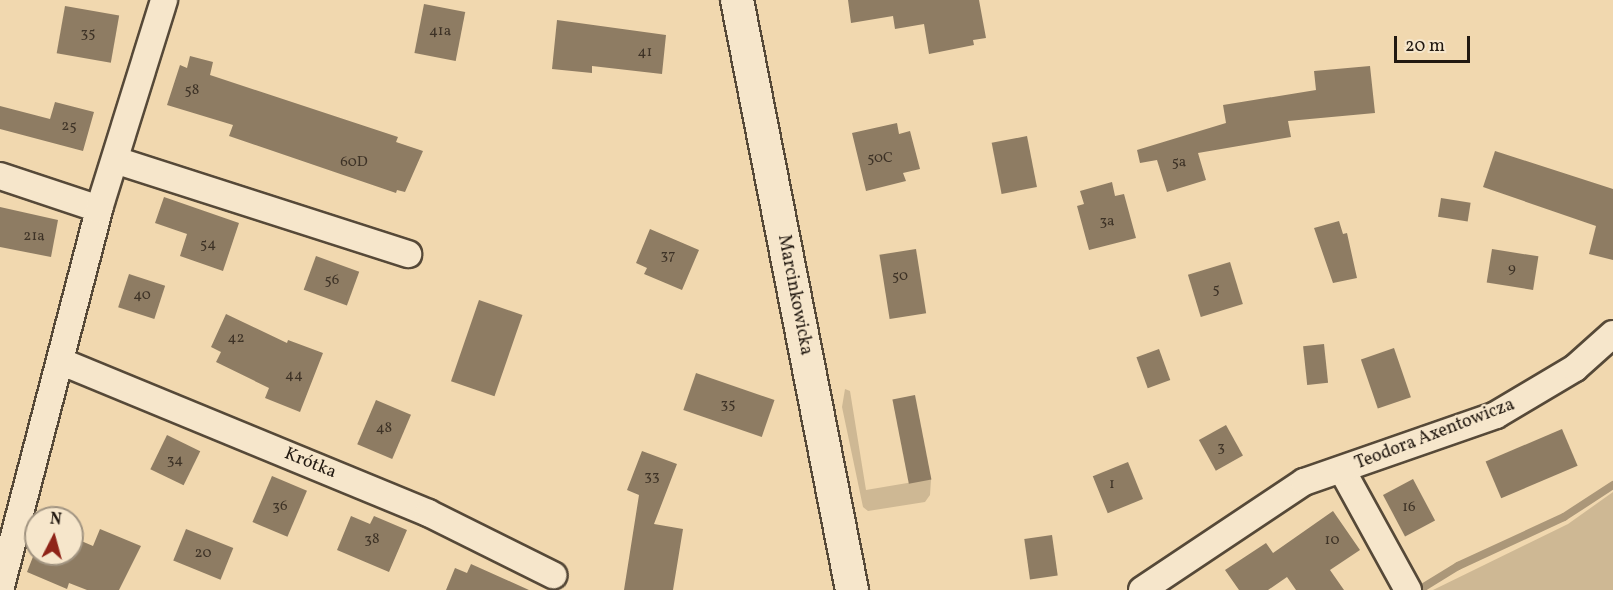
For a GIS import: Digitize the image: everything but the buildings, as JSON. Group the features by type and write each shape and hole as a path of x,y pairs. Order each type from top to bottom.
{"street":[{"path":"0,590 62,362 99,209 164,0"},
{"name":"Marcinkowicka","path":"737,0 852,590"},
{"path":"115,160 408,254"},
{"path":"0,176 99,209"},
{"name":"Teodora Axentowicza","path":"1142,590 1304,482 1496,415 1575,368 1613,334"},
{"name":"Krótka","path":"62,362 428,513 553,575"},
{"name":"Teodora Axentowicza","path":"1342,470 1406,587"}],"shaded area":[{"path":"845,389 850,391 866,490 931,479 930,495 925,502 868,511 863,507 842,407"},
{"path":"1613,492 1613,590 1433,590 1568,524"}],"waterway":[{"path":"1419,590 1458,566 1564,517 1613,485"}]}
